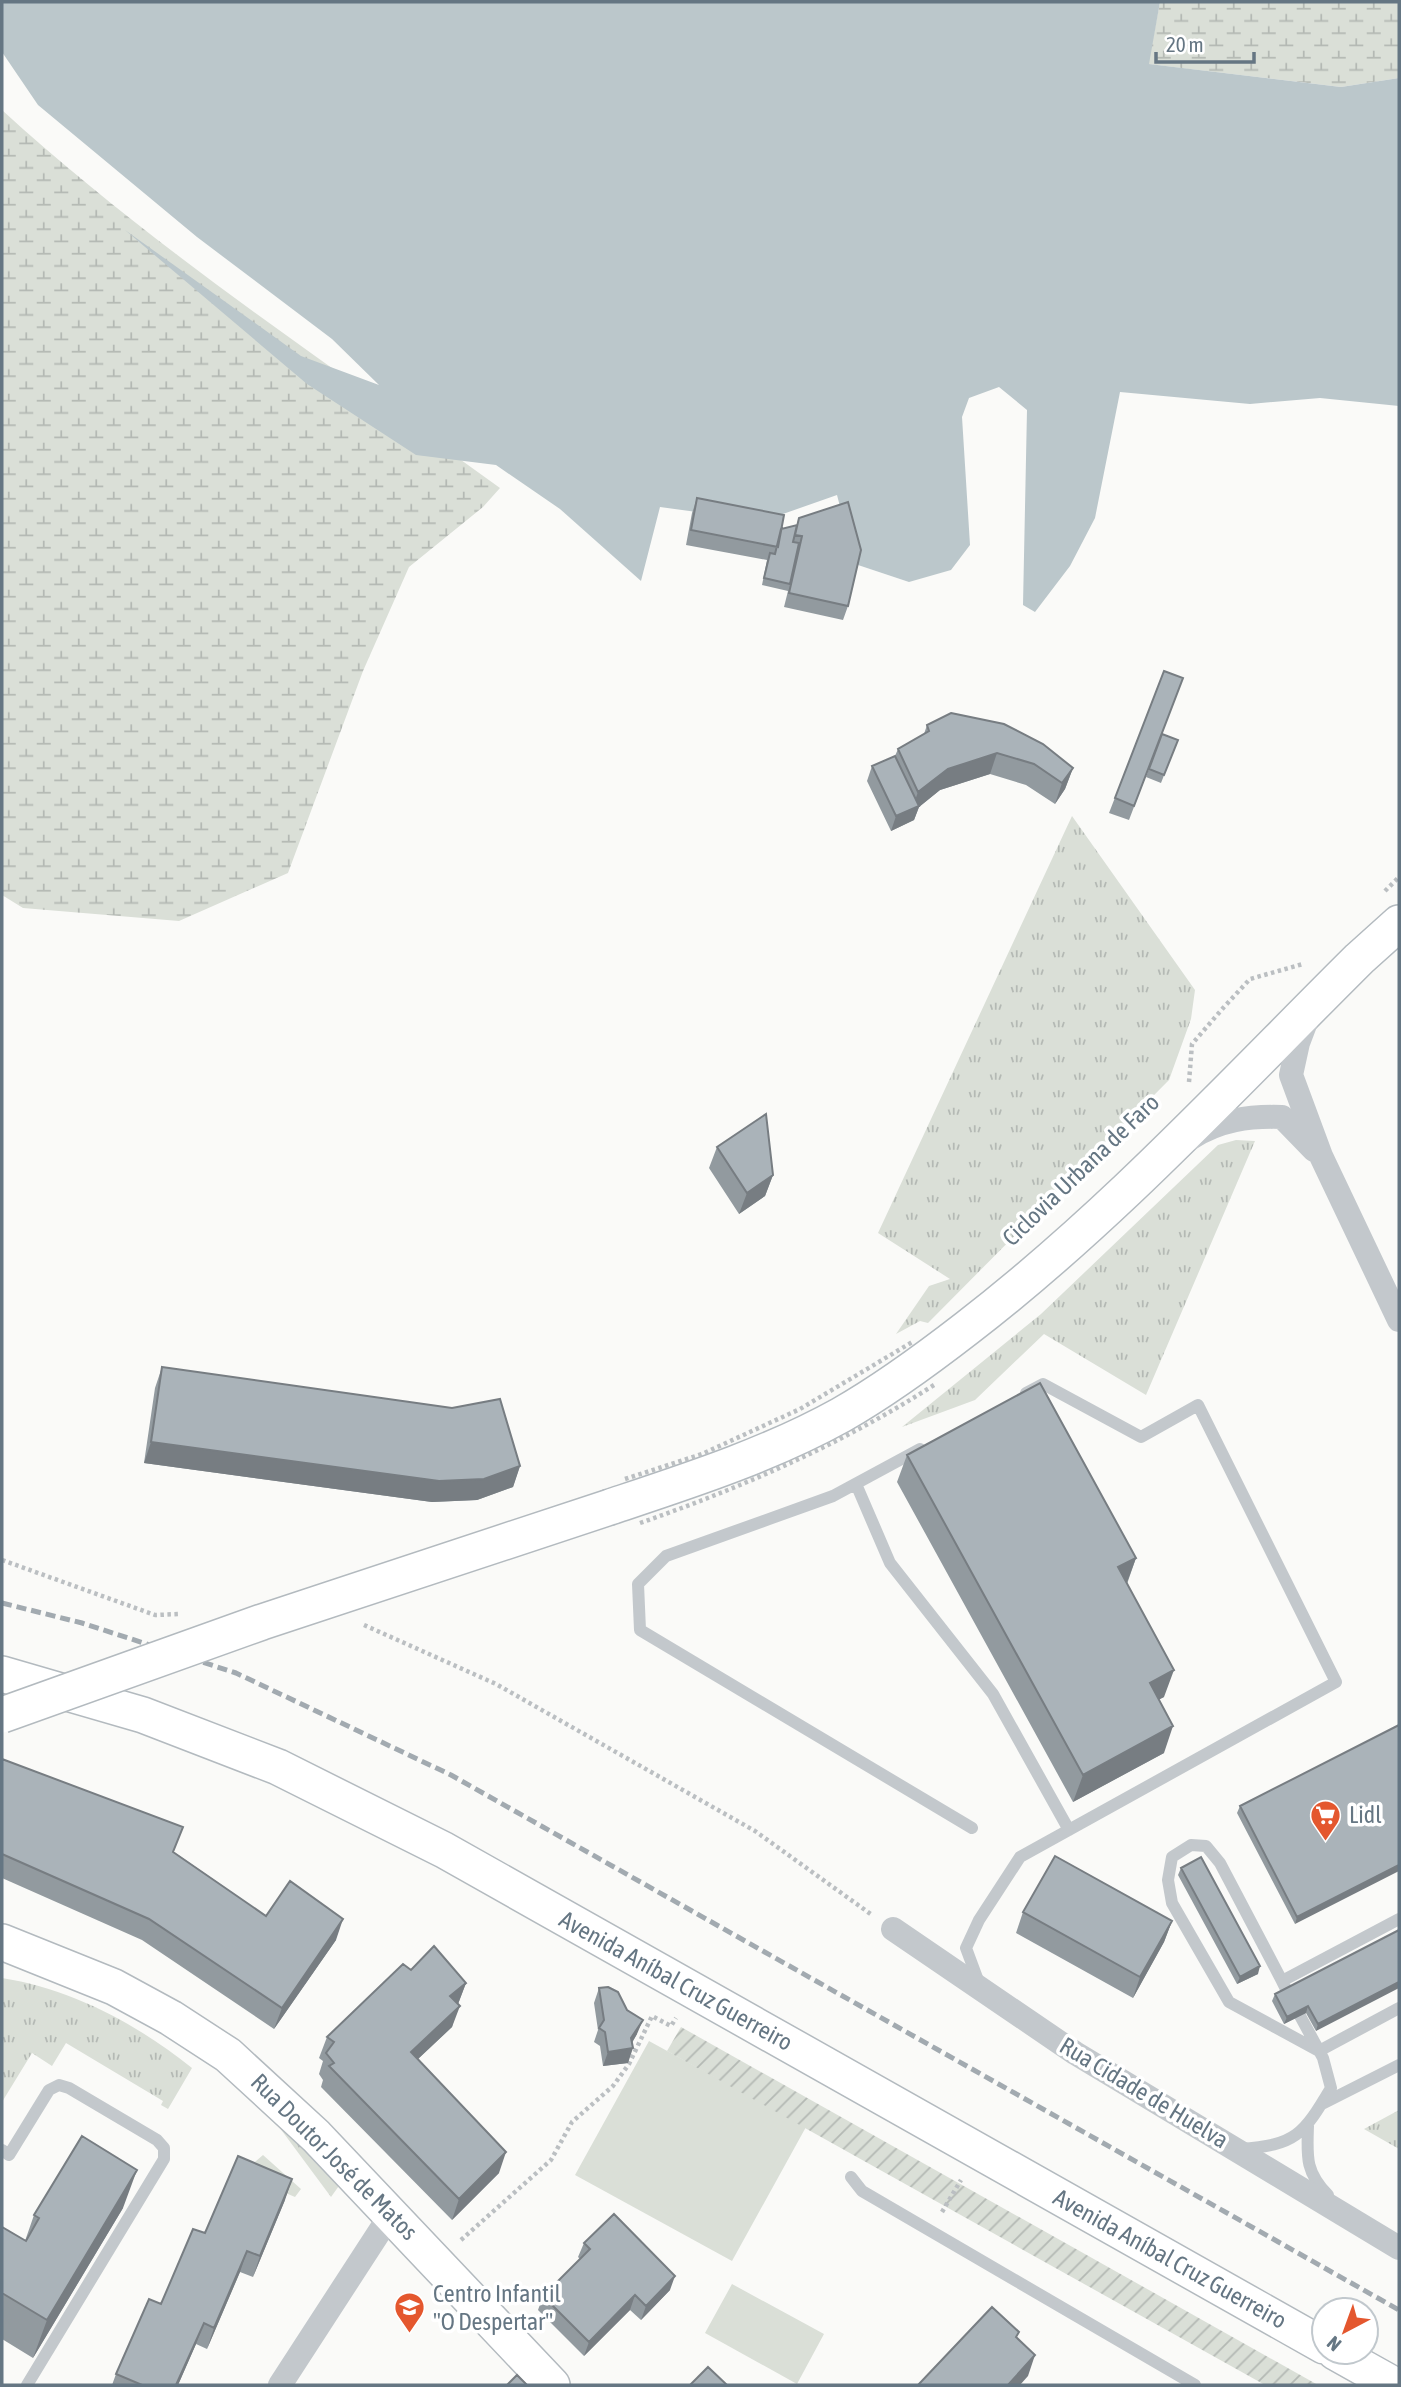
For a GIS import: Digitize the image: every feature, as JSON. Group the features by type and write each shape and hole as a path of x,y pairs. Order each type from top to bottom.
{"street":[{"path":"2,1715 262,1622 698,1478 841,1415 921,1345 1024,1284 1158,1159 1313,1005 1390,909"},
{"path":"1313,1005 1298,1043 1291,1076 1321,1156 1399,1320"},
{"path":"1158,1159 1212,1125 1253,1116 1282,1117 1321,1156"},
{"name":"Avenida Aníbal Cruz Guerreiro","path":"2,1674 143,1715 278,1767 444,1850 1310,2338"},
{"name":"Rua Cidade de Huelva","path":"893,1929 1075,2053 1399,2249"},
{"path":"2,1942 82,1972"},
{"path":"2,1954 82,1972"},
{"name":"Rua Doutor José de Matos","path":"82,1972 172,2018 228,2055 271,2091 438,2261 552,2385"},
{"path":"280,2385 391,2214"},
{"path":"1360,2366 1394,2385"}],"lane":[{"path":"982,1990 966,1948 979,1920 1020,1857 1336,1682 1198,1405 1141,1437 1043,1384 1008,1402"},
{"path":"938,1440 833,1496 666,1556 638,1584 640,1630 972,1828"},
{"path":"856,1484 890,1563 993,1693 1069,1830"},
{"path":"1236,2150 1289,2141 1308,2126 1331,2088 1319,2051 1220,1863 1206,1846 1191,1845 1172,1857 1168,1880 1172,1903 1229,2002 1319,2051"},
{"path":"1282,1981 1399,1919"},
{"path":"1319,2051 1399,2008"},
{"path":"1321,2105 1399,2065"},
{"path":"2,2150 9,2155 49,2090 59,2085 69,2088 157,2140 164,2148 164,2159 27,2385"},
{"path":"1308,2126 1307,2162 1318,2185 1350,2218"},
{"path":"851,2177 862,2191 1195,2385"}],"path":[{"path":"1390,909 1399,877"},
{"name":"Ciclovia Urbana de Faro","path":"1183,1092 1189,1082 1192,1044 1250,979 1311,960"},
{"path":"2,1560 155,1615 181,1614"},
{"path":"362,1624 496,1684 755,1831 893,1929"},
{"path":"438,2261 551,2160 572,2122 613,2086 629,2064 652,2016 671,2026"},
{"path":"931,2231 978,2151"}],"green space":[{"path":"1160,2 1399,2 1399,78 1341,87 1148,64"},
{"path":"2,110 60,161 183,259 500,488 483,507 409,567 363,671 288,873 179,921 23,908 2,895"},
{"path":"1072,816 1195,990 1191,1019 1169,1080 928,1323 920,1321 896,1334 929,1286 950,1279 878,1233"},
{"path":"1236,1140 1255,1141 1146,1395 1044,1334 975,1400 902,1427 1041,1314 1218,1145"},
{"path":"2,1978 53,1991 103,2011 149,2037 192,2068 168,2109 161,2105 163,2101 66,2043 52,2066 32,2053 2,2102"},
{"path":"681,2027 1318,2385 1265,2385 667,2051"},
{"path":"649,2041 806,2127 732,2261 575,2175"},
{"path":"265,2108 341,2183 331,2197"},
{"path":"1399,2110 1399,2149 1364,2129"},
{"path":"263,2155 301,2189 295,2197 241,2174"},
{"path":"732,2284 824,2334 797,2384 705,2333"}],"shaded area":[{"path":"2,2 1160,2 1149,64 1341,87 1399,78 1399,406 1320,398 1250,404 1120,392 1095,518 1070,566 1035,612 1023,605 1027,410 999,387 969,398 962,417 970,545 951,570 909,582 855,564 837,495 763,521 660,507 641,581 560,509 496,465 416,455 307,384 125,230 301,356 379,385 332,339 197,237 38,105 2,52"}],"building":[{"path":"697,498 784,515 778,547 691,530"},
{"path":"848,502 861,550 848,606 789,593 802,536 795,535 799,518"},
{"path":"797,525 793,542 799,543 790,584 764,578 770,553 775,554 781,529"},
{"path":"1164,671 1183,678 1134,806 1115,798"},
{"path":"951,713 1004,724 1043,744 1073,768 1062,783 1034,764 997,753 948,769 918,792 898,749 929,731 927,725"},
{"path":"1162,734 1178,740 1164,775 1149,769"},
{"path":"895,756 919,806 896,816 872,766"},
{"path":"766,1114 773,1175 747,1193 717,1147"},
{"path":"162,1367 452,1408 500,1399 520,1466 484,1479 439,1481 151,1442"},
{"path":"1040,1383 1136,1558 1118,1567 1174,1670 1150,1683 1173,1726 1083,1775 907,1455"},
{"name":"Lidl","path":"1399,1725 1399,1865 1297,1917 1240,1806"},
{"path":"2,1759 183,1827 173,1852 266,1916 290,1881 343,1919 282,2008 149,1919 2,1854"},
{"path":"1055,1856 1172,1921 1140,1977 1023,1912"},
{"path":"1201,1857 1260,1966 1240,1977 1181,1868"},
{"path":"1399,1930 1399,1982 1318,2024 1308,2006 1287,2017 1275,1994"},
{"path":"434,1946 466,1983 450,1996 460,2006 411,2052 506,2152 459,2199 329,2066 334,2063 326,2053 334,2042 327,2037 403,1964 411,1970"},
{"path":"608,1987 618,1992 627,2010 643,2020 631,2038 633,2048 608,2052 605,2032 599,2028 604,2020 599,1988"},
{"path":"82,2136 137,2170 47,2320 2,2293 2,2227 26,2241 39,2218 34,2215"},
{"path":"238,2156 292,2179 260,2256 247,2251 214,2328 204,2323 176,2385 142,2385 116,2374 149,2299 161,2304 193,2229 205,2233"},
{"path":"614,2214 675,2276 646,2306 635,2295 589,2342 543,2296 590,2249 584,2243"},
{"path":"992,2307 1019,2332 1016,2337 1035,2355 1008,2385 918,2385"},
{"path":"708,2367 727,2385 690,2385"},
{"path":"517,2375 527,2385 507,2385"}],"railway":[{"path":"2,1603 82,1623 236,1673 451,1775 1399,2310"}],"place":[{"name":"Lidl","path":"1326,1842"},
{"name":"Centro Infantil \"O Despertar\"","path":"410,2335"}]}
